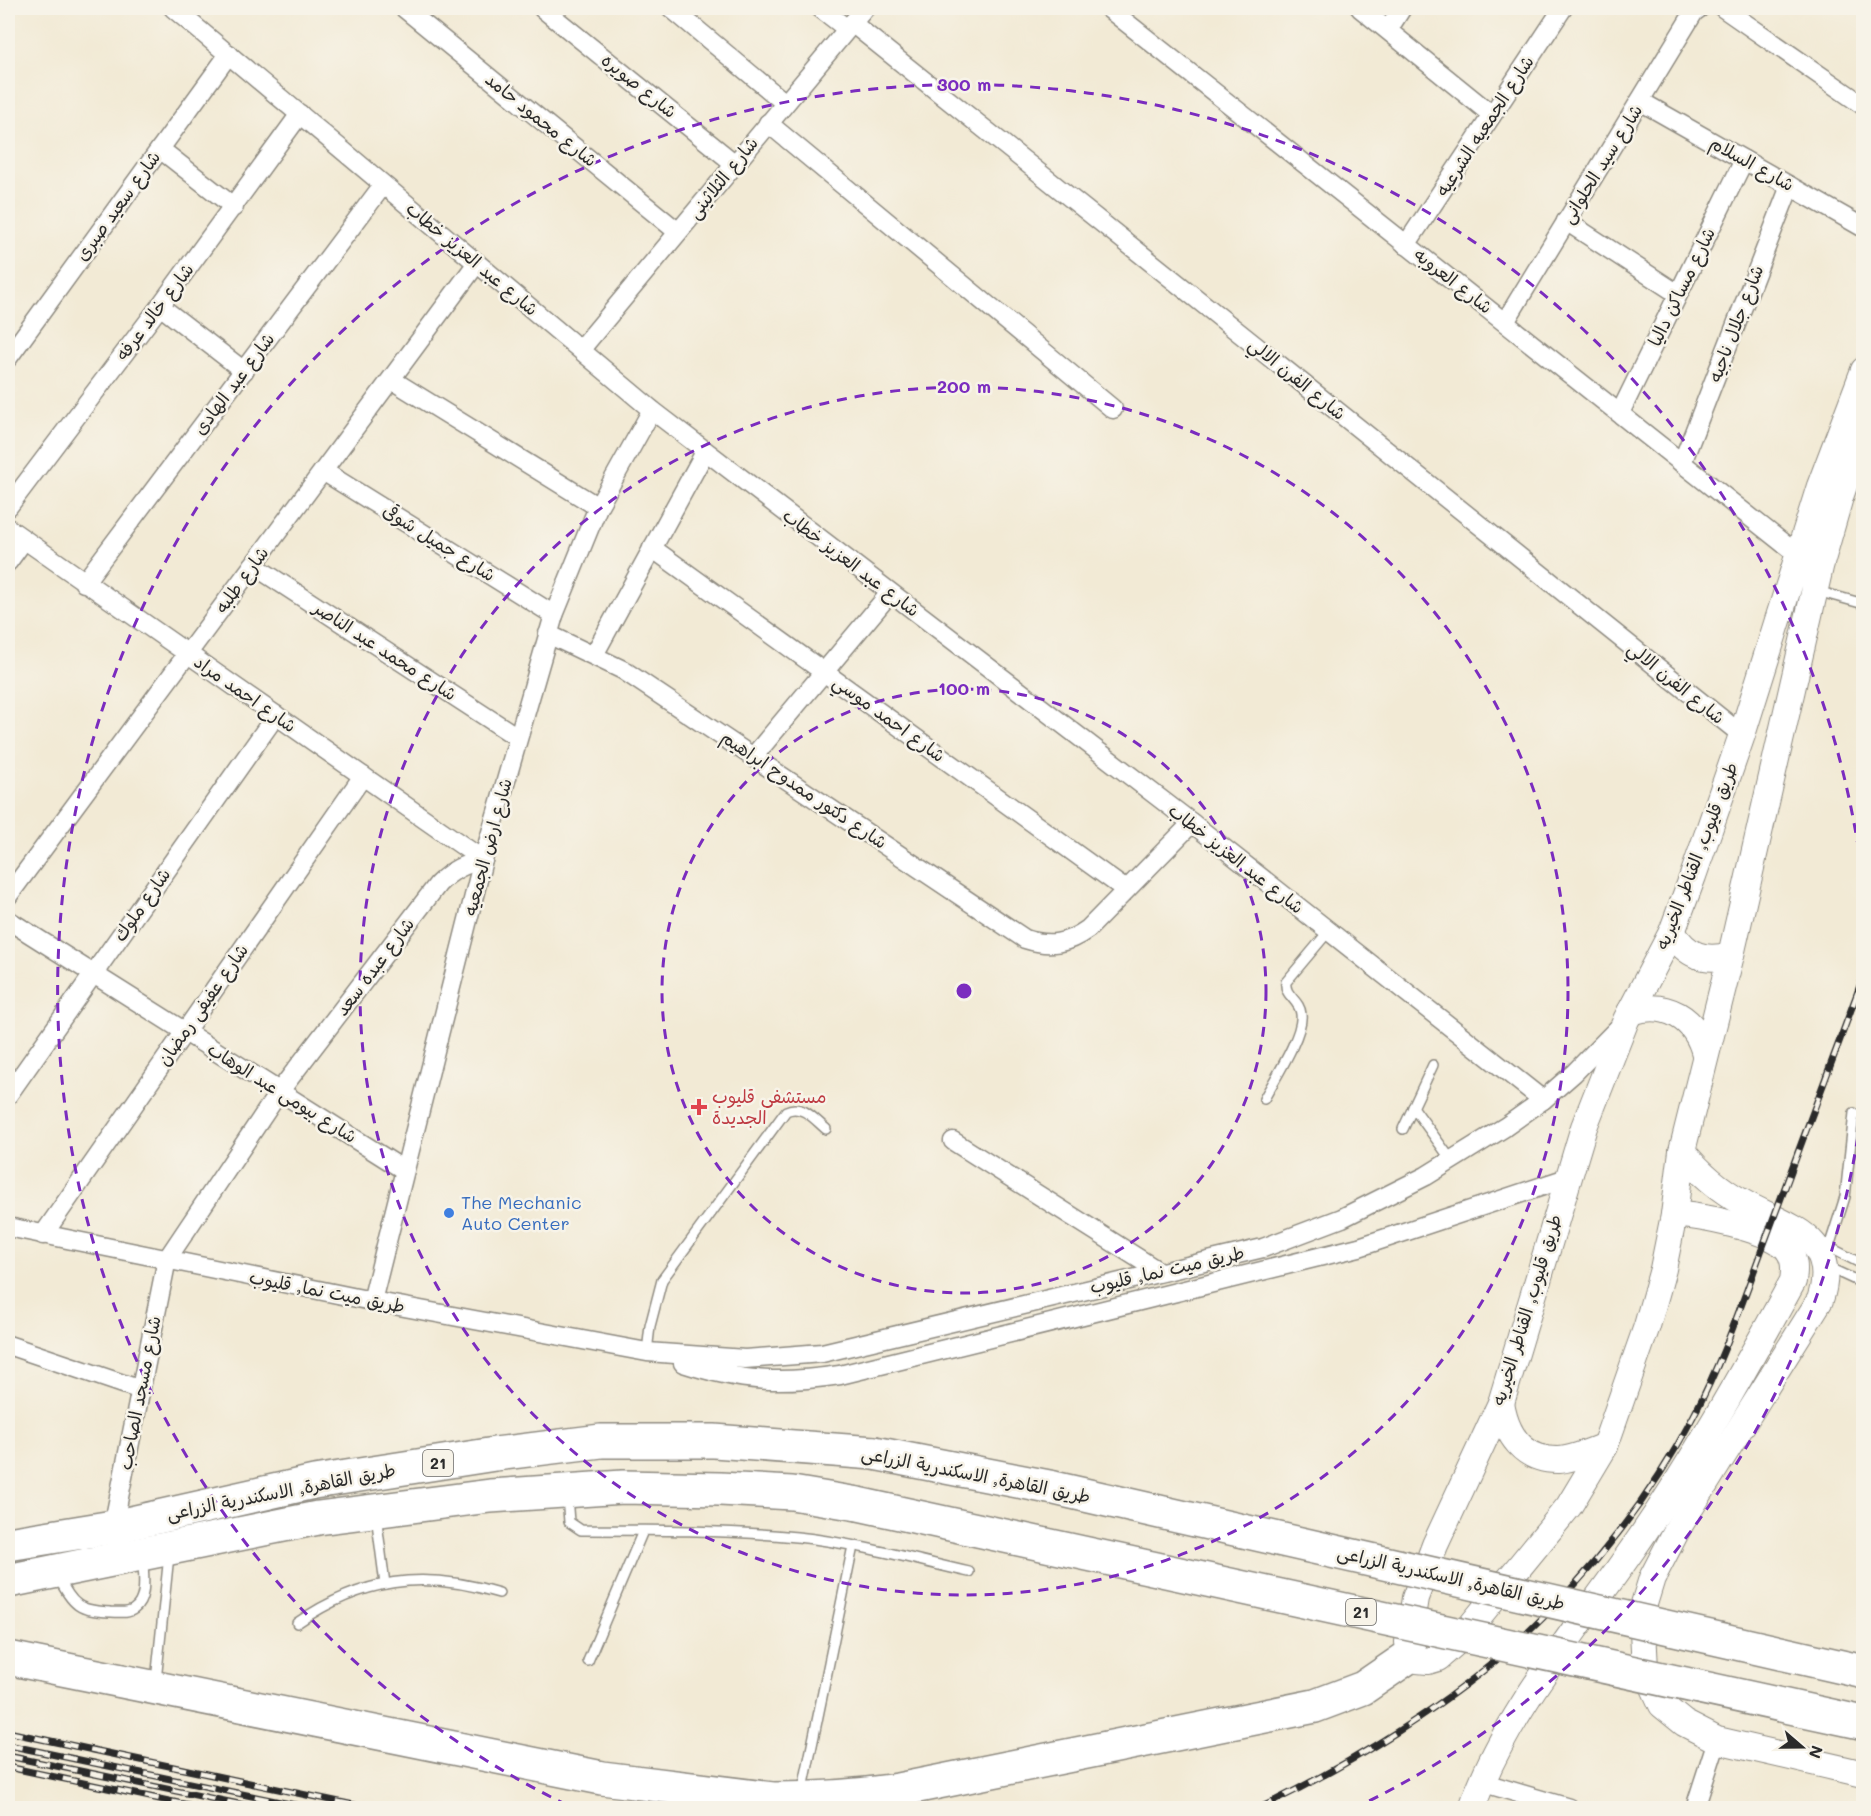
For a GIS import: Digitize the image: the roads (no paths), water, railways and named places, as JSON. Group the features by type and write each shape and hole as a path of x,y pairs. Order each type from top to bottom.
{"highway":[{"name":"طريق القاهرة, الاسكندرية الزراعى","path":"8,1544 113,1527 314,1482 495,1454 601,1442 714,1441 874,1453 1054,1488 1863,1672"},
{"name":"طريق القاهرة, الاسكندرية الزراعى","path":"8,1581 318,1518 490,1496 623,1487 792,1493 858,1504 1863,1723"},
{"path":"8,1658 602,1778 773,1798 800,1799 836,1798 898,1790 1315,1706 1363,1688 1411,1655"}],"main road":[{"name":"طريق قليوب, القناطر الخيريه","path":"1411,1655 1408,1629 1415,1598 1436,1545 1501,1403 1566,1178 1628,1016 1672,932 1742,735 1798,555 1863,370"},
{"path":"1411,1655 1417,1660 1428,1661 1437,1658 1461,1638 1569,1506 1605,1446 1647,1326 1674,1215 1682,1151 1731,955 1815,591 1840,497 1863,429"},
{"path":"1672,932 1682,947 1696,957 1714,960 1731,955"},
{"path":"1628,1016 1643,1008 1657,1007 1678,1014 1694,1028 1705,1054"},
{"path":"1682,1151 1699,1171 1719,1188 1820,1249 1826,1283 1820,1300 1679,1526 1652,1578 1644,1605 1642,1631 1645,1668 1662,1705 1684,1723 1717,1740 1863,1774"},
{"path":"1472,1809 1481,1782 1540,1677 1632,1550 1700,1448 1793,1281 1795,1268 1792,1257 1785,1247 1775,1240 1717,1219 1674,1215"},
{"path":"1795,1268 1820,1249"},
{"path":"1501,1403 1505,1425 1511,1435 1518,1444 1537,1456 1559,1460 1605,1446"}],"street":[{"name":"شارع عبد العزيز خطاب","path":"173,8 652,410 1192,823 1543,1100"},
{"name":"شارع محمود حامد","path":"404,8 678,232"},
{"name":"شارع صويره","path":"542,8 735,164"},
{"path":"670,8 785,103"},
{"name":"شارع الفرن الالي","path":"820,8 849,26 1742,735"},
{"name":"شارع الثلاثينى","path":"581,349 865,8"},
{"name":"شارع العروبه","path":"1108,8 1798,555"},
{"path":"1360,8 1492,115"},
{"path":"1388,30 1402,8"},
{"name":"شارع الجمعيه الشرعيه","path":"1406,245 1563,8"},
{"name":"شارع سيد الحلوانى","path":"1505,322 1694,12 1700,8"},
{"path":"1724,8 1863,106"},
{"name":"شارع سعيد صبرى","path":"8,358 229,54"},
{"name":"شارع السلام","path":"1640,101 1863,228"},
{"name":"شارع خالد عرفه","path":"8,507 234,207 300,114"},
{"path":"768,123 1113,409"},
{"path":"160,149 234,207"},
{"name":"شارع مساكن داليا","path":"1620,413 1744,160"},
{"name":"شارع عبد الهادى","path":"84,583 383,185"},
{"name":"شارع جلال ناجيه","path":"1682,462 1790,186"},
{"path":"1566,221 1678,294"},
{"name":"شارع طلبه","path":"8,896 477,263"},
{"path":"160,306 244,370"},
{"path":"392,380 598,507"},
{"name":"شارع ارض الجمعيه","path":"372,1301 483,860 548,634 598,507 652,410"},
{"path":"594,655 705,452"},
{"name":"شارع جميل شوقى","path":"323,471 554,615"},
{"name":"شارع احمد مراد","path":"8,528 483,860"},
{"path":"8,562 24,540"},
{"name":"شارع احمد موسي","path":"652,548 1126,890"},
{"name":"شارع محمد عبد الناصر","path":"253,565 517,737"},
{"path":"753,757 890,592"},
{"name":"شارع دكتور ممدوح ابراهيم","path":"548,634 623,670 1025,939 1041,944 1058,944 1074,939 1126,890"},
{"name":"شارع ملوك","path":"8,1095 276,715"},
{"name":"شارع عفيفى رمضان","path":"43,1235 363,776"},
{"path":"1126,890 1192,823"},
{"name":"شارع عبده سعد","path":"167,1259 279,1092 438,884 450,871 466,863 483,860"},
{"name":"شارع بيومى عبد الوهاب","path":"8,920 404,1170"},
{"name":"طريق ميت نما, قليوب","path":"8,1227 372,1301 646,1352 745,1359 822,1353 1263,1248 1342,1218 1452,1161 1543,1100 1574,1073 1628,1016"},
{"path":"954,1141 1160,1272"},
{"name":"طريق ميت نما, قليوب","path":"646,1352 708,1372 752,1381 795,1381 840,1375 1359,1247 1566,1178"},
{"name":"شارع مسجد الصاحب","path":"113,1527 167,1259"},
{"path":"8,1346 141,1390"},
{"path":"1695,1809 1717,1740"},
{"path":"1481,1782 1569,1809"}],"lane":[{"path":"1815,591 1863,604"},
{"path":"1264,1099 1301,1022 1299,1007 1287,993 1286,982 1328,932"},
{"path":"1403,1129 1433,1065"},
{"path":"1413,1107 1452,1161"},
{"path":"646,1352 662,1280 786,1111 801,1109 826,1129"},
{"path":"1820,1249 1845,1197 1854,1113"},
{"path":"1820,1249 1863,1265"},
{"path":"1820,1249 1863,1284"},
{"path":"567,1491 569,1522 581,1530 798,1537 853,1546 969,1572"},
{"path":"376,1512 385,1584"},
{"path":"588,1661 643,1531"},
{"path":"800,1799 853,1546"},
{"path":"56,1572 70,1599 78,1607 91,1611 126,1612 134,1609 141,1597 156,1552"},
{"path":"155,1688 156,1552"},
{"path":"297,1623 338,1598 385,1584 442,1580 499,1593"}],"railway":[{"path":"1260,1808 1364,1752 1432,1709 1464,1685 1495,1661 1549,1612 1618,1533 1677,1445 1694,1415 1723,1351 1864,975"},
{"path":"8,1732 368,1808"},
{"path":"8,1745 309,1808"},
{"path":"8,1756 258,1808"},
{"path":"8,1767 202,1808"}],"place":[{"name":"مستشفى قليوب الجديدة","path":"699,1107"},
{"name":"The Mechanic Auto Center","path":"449,1213"}]}
